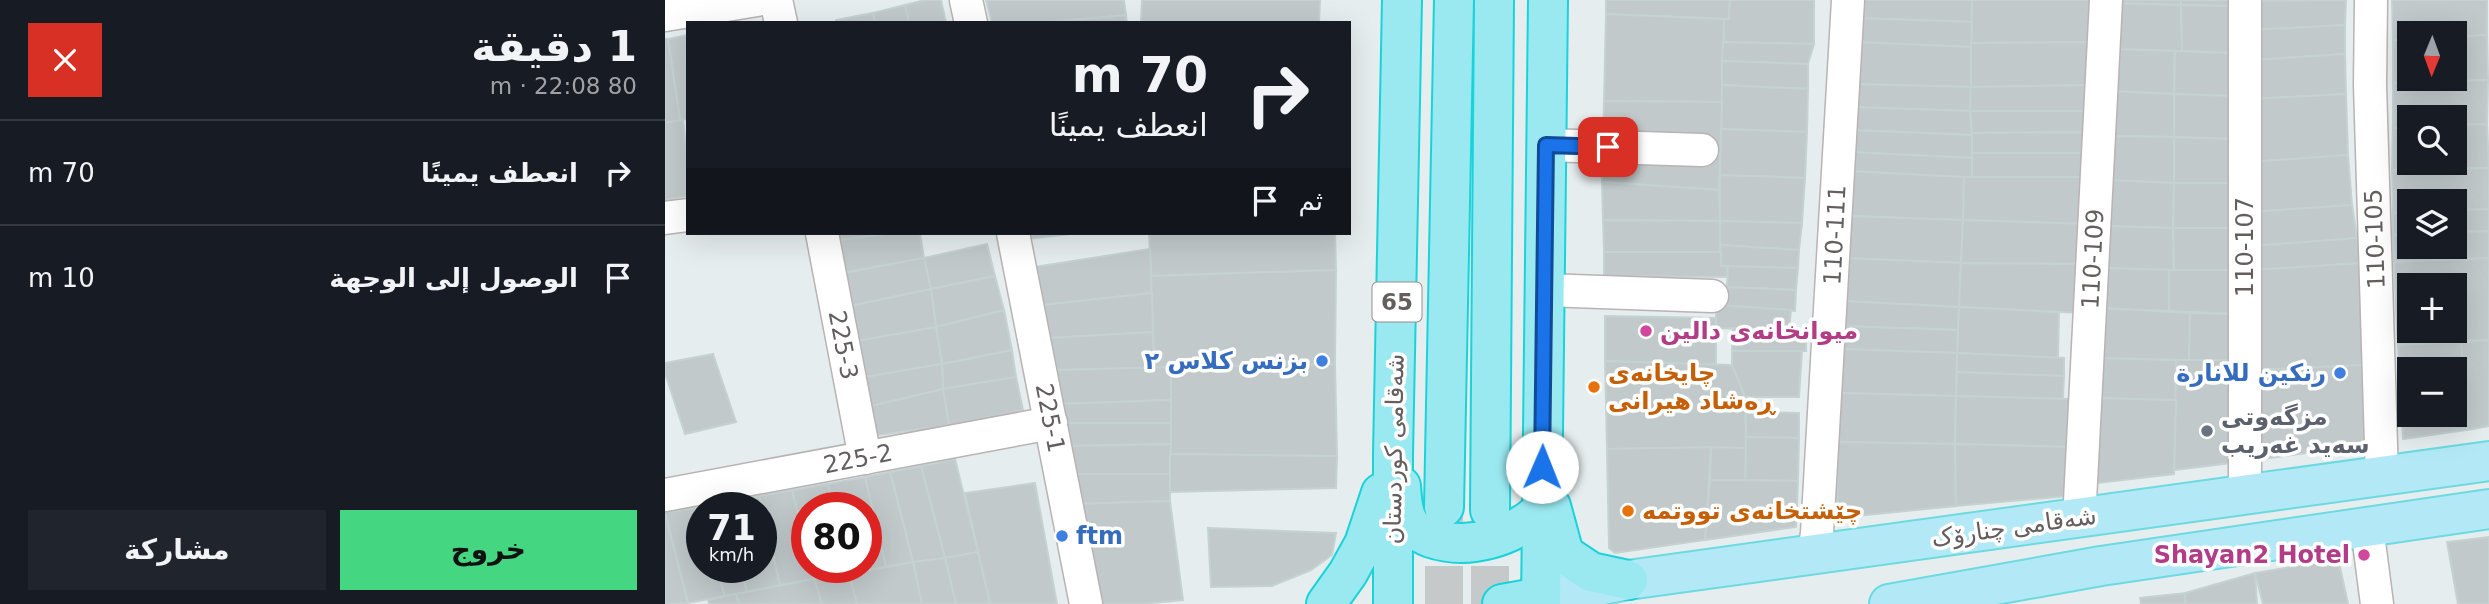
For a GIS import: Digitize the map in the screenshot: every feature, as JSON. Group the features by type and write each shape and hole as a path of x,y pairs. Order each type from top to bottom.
{"highway":[{"name":"شەقامی کوردستان","path":"1393,604 1402,0"},
{"name":"شەقامی کوردستان","path":"1444,507 1454,0"},
{"path":"1490,510 1495,0"},
{"path":"1502,604 1540,600 1548,0"},
{"path":"1394,445 1403,508 1409,524 1423,534 1442,541 1479,542 1522,526 1542,510"},
{"path":"1326,604 1364,544 1394,445"},
{"path":"1542,467 1564,554 1591,572 1628,580"}],"main road":[{"name":"شەقامی چنارۆک","path":"1540,600 1628,580 2489,461"},
{"name":"شەقامی چنارۆک","path":"1889,604 2101,566 2489,509"}],"street":[{"path":"665,15 757,0"},
{"path":"776,0 781,21"},
{"path":"966,0 971,21"},
{"name":"110-111","path":"1814,554 1849,0"},
{"name":"110-109","path":"2081,518 2106,0"},
{"name":"110-107","path":"2245,0 2245,494"},
{"name":"110-105","path":"2371,0 2369,85 2382,477"},
{"path":"1546,145 1702,150"},
{"path":"665,218 686,215"},
{"name":"225-3","path":"822,235 865,458"},
{"name":"225-1","path":"1013,235 1086,604"},
{"path":"1545,290 1712,296"},
{"name":"225-2","path":"665,495 1051,423"},
{"path":"2367,527 2377,604"}],"building":[{"path":"925,0 941,0 946,21 909,21 905,5"},
{"path":"986,0 1124,0 1126,15 1061,21 991,21"},
{"path":"1142,0 1320,0 1319,21 1141,21"},
{"path":"1606,0 1730,0 1729,19 1606,14"},
{"path":"1730,0 1814,0 1814,44 1723,42 1724,19 1729,19"},
{"path":"1858,0 1972,0 1972,22 1857,18"},
{"path":"1972,0 2101,0 2098,42 1971,43"},
{"path":"2114,0 2181,0 2181,5 2114,3"},
{"path":"2181,0 2231,0 2231,6 2181,5"},
{"path":"2346,0 2345,25 2253,30 2254,1"},
{"path":"2392,0 2487,0 2487,35 2467,36 2467,21 2397,21 2397,40 2393,40"},
{"path":"2114,3 2181,5 2182,51 2112,49"},
{"path":"905,5 909,21 875,21 873,13"},
{"path":"2181,5 2231,6 2231,53 2182,51"},
{"path":"873,13 875,21 836,21"},
{"path":"1606,14 1724,19 1722,102 1604,101"},
{"path":"1126,15 1127,21 1061,21"},
{"path":"1857,18 1972,22 1971,47 1856,42"},
{"path":"2345,25 2345,54 2253,60 2253,30"},
{"path":"686,35 686,119 680,120 668,39"},
{"path":"2487,35 2488,80 2467,81 2467,36"},
{"path":"665,39 668,39 680,120 665,123"},
{"path":"2393,40 2397,40 2397,83 2393,83"},
{"path":"1723,42 1814,44 1808,64 1722,61"},
{"path":"1856,42 1971,47 1971,87 1854,84"},
{"path":"2098,42 2094,85 1971,87 1971,43"},
{"path":"2112,49 2175,51 2174,94 2110,91"},
{"path":"2175,51 2231,53 2232,96 2174,94"},
{"path":"2345,54 2346,94 2252,99 2253,60"},
{"path":"1722,61 1808,64 1808,89 1722,85"},
{"path":"2488,80 2487,124 2467,125 2467,105 2397,105 2397,128 2393,128 2393,83 2397,83 2397,91 2467,91 2467,81"},
{"path":"1854,84 1971,87 1970,111 1853,107"},
{"path":"1722,85 1808,89 1807,132 1721,129"},
{"path":"2094,85 2092,111 1970,111 1971,87"},
{"path":"2110,91 2174,94 2174,137 2110,136"},
{"path":"2174,94 2232,96 2230,139 2174,137"},
{"path":"2346,94 2348,155 2250,162 2252,99"},
{"path":"1604,101 1722,102 1719,190 1602,182"},
{"path":"1853,107 1970,111 1972,135 1850,130"},
{"path":"1970,111 2092,111 2090,132 1972,133"},
{"path":"683,120 686,196 665,200 665,123"},
{"path":"2487,124 2489,168 2467,168 2467,125"},
{"path":"2393,128 2397,128 2397,170 2392,170"},
{"path":"1721,129 1807,132 1805,178 1720,175"},
{"path":"1850,130 1972,135 1972,158 1849,152"},
{"path":"2090,132 2091,153 1972,153 1972,133"},
{"path":"2110,136 2174,137 2174,183 2107,180"},
{"path":"2174,137 2230,139 2229,183 2174,183"},
{"path":"1849,152 1972,158 1972,178 1848,171"},
{"path":"1972,153 2091,153 2093,177 1972,178"},
{"path":"2348,155 2352,205 2251,212 2250,162"},
{"path":"2467,168 2489,168 2489,209 2467,210 2467,189 2397,189 2397,213 2393,213 2392,170 2397,170 2397,175 2467,175"},
{"path":"1848,171 1964,177 1963,220 1848,216"},
{"path":"1720,175 1805,178 1802,223 1720,221"},
{"path":"1964,177 2093,177 2090,224 1963,220"},
{"path":"2107,180 2174,183 2173,228 2105,226"},
{"path":"1602,182 1719,190 1720,221 1603,220"},
{"path":"2174,183 2229,183 2229,228 2173,228"},
{"path":"2352,205 2357,238 2253,246 2251,212"},
{"path":"2489,209 2489,231 2467,232 2467,210"},
{"path":"2393,213 2397,213 2397,235 2393,235"},
{"path":"1848,216 1963,220 1961,263 1845,258"},
{"path":"1603,220 1720,221 1721,252 1604,252"},
{"path":"1963,220 2090,224 2084,264 1961,263"},
{"path":"1720,221 1802,223 1799,250 1720,245"},
{"path":"2105,226 2173,228 2174,270 2101,268"},
{"path":"2173,228 2229,228 2230,270 2174,270"},
{"path":"2489,231 2489,258 2467,259 2467,232"},
{"path":"831,235 878,235 832,241"},
{"path":"878,235 920,235 924,258 838,274 832,241"},
{"path":"1026,235 1062,235 1027,239"},
{"path":"1149,235 1335,235 1336,270 1151,276"},
{"path":"2393,235 2397,235 2397,259 2465,259 2394,262"},
{"path":"2357,238 2361,263 2254,270 2253,246"},
{"path":"987,244 995,276 931,289 924,258"},
{"path":"1720,245 1799,250 1798,268 1721,266"},
{"path":"1150,249 1152,293 1042,305 1034,267"},
{"path":"1604,252 1721,252 1721,266 1728,266 1727,277 1604,276"},
{"path":"924,258 931,289 845,307 838,274"},
{"path":"1845,258 1961,263 1959,307 1843,301"},
{"path":"2489,258 2489,340 2467,341 2467,273 2397,273 2397,324 2394,262"},
{"path":"1961,263 2084,264 2081,313 1959,307"},
{"path":"2361,263 2363,365 2253,370 2254,270"},
{"path":"1728,266 1798,268 1796,290 1727,287"},
{"path":"2101,268 2169,270 2169,311 2098,308"},
{"path":"1336,270 1335,364 1154,368 1151,276"},
{"path":"2169,270 2230,270 2233,314 2169,311"},
{"path":"995,276 1004,310 936,327 931,289"},
{"path":"1727,287 1796,290 1795,311 1727,306"},
{"path":"931,289 936,327 852,342 845,307"},
{"path":"1152,293 1153,332 1050,338 1042,305"},
{"path":"1843,301 1959,307 1958,330 1843,326"},
{"path":"1717,305 1791,310 1789,330 1715,328"},
{"path":"1959,307 2059,312 2058,358 1957,353"},
{"path":"2098,308 2190,313 2189,360 2096,358"},
{"path":"1004,310 1012,350 942,364 936,327"},
{"path":"2190,313 2233,314 2239,360 2189,360"},
{"path":"1605,316 1716,318 1716,365 1605,361"},
{"path":"1843,326 1958,330 1957,353 1842,349"},
{"path":"936,327 942,364 859,378 852,342"},
{"path":"1733,328 1806,331 1806,351 1732,351"},
{"path":"1153,332 1154,368 1057,370 1050,338"},
{"path":"2489,340 2489,426 2467,430 2467,357 2462,357 2461,343"},
{"path":"2398,343 2434,343 2398,345"},
{"path":"2461,343 2462,357 2399,357 2398,345"},
{"path":"1842,349 1957,353 1956,396 1841,393"},
{"path":"1012,350 1016,377 943,389 942,364"},
{"path":"1732,351 1802,351 1799,397 1745,397 1732,365"},
{"path":"1957,353 2064,358 2064,376 1957,372"},
{"path":"713,354 736,422 685,434 665,373 665,363"},
{"path":"2096,358 2176,360 2176,400 2095,398"},
{"name":"مزگەوتی سەید غەریب","path":"2176,360 2239,360 2239,462 2174,470"},
{"path":"1605,361 1732,365 1745,397 1746,448 1607,449"},
{"path":"942,364 943,389 867,407 859,378"},
{"path":"1335,364 1337,456 1170,454 1171,367"},
{"path":"2363,365 2365,445 2255,460 2253,370"},
{"path":"1171,367 1171,400 1059,404 1057,370"},
{"path":"1957,372 2064,376 2063,399 1956,396"},
{"path":"1016,377 1023,410 949,425 943,389"},
{"path":"943,389 949,425 873,436 867,407"},
{"path":"1841,393 1956,396 1955,444 1838,442"},
{"path":"1956,396 2071,399 2070,447 1955,444"},
{"path":"2095,398 2176,400 2174,474 2098,483"},
{"path":"1171,400 1171,423 1060,423 1059,404"},
{"path":"1746,412 1799,413 1799,438 1746,437"},
{"path":"1060,423 1171,423 1171,444 1062,446"},
{"path":"2402,427 2467,427 2467,430 2403,439"},
{"path":"1746,437 1799,438 1798,481 1745,480"},
{"path":"1838,442 1955,444 1956,506 1837,518"},
{"path":"1171,444 1170,474 1072,474 1070,446"},
{"path":"1955,444 2070,447 2068,496 1956,506"},
{"path":"1711,447 1746,448 1745,480 1710,480"},
{"path":"1711,447 1705,540 1615,553 1609,548 1607,449"},
{"path":"1170,454 1337,456 1336,488 1170,492"},
{"path":"955,459 978,552 945,558 921,466"},
{"path":"921,466 945,558 913,562 890,472"},
{"path":"890,472 913,562 886,567 882,550 882,492 868,492 865,477"},
{"path":"1072,474 1170,474 1170,501 1073,504"},
{"path":"865,477 868,492 830,492 828,484"},
{"path":"1710,480 1798,481 1796,527 1705,540"},
{"path":"1035,483 1057,604 990,604 965,493"},
{"path":"828,484 830,492 793,492"},
{"path":"793,492 791,583 780,585 777,572 777,493"},
{"path":"1170,501 1183,600 1098,604 1073,504"},
{"path":"686,509 686,583 721,583 725,596 688,603 665,512"},
{"path":"665,515 688,603 665,604"},
{"path":"1208,528 1336,533 1332,555 1311,570 1272,586 1211,587"},
{"path":"2489,537 2489,604 2458,604 2447,542"},
{"path":"882,550 886,567 882,568"},
{"path":"978,552 990,604 956,604 945,558"},
{"path":"945,558 956,604 922,604 913,562"},
{"path":"2327,561 2340,567 2348,604 2263,604 2255,573"},
{"path":"913,562 922,604 857,604 851,583 882,583 882,568"},
{"path":"777,572 780,585 747,592 744,583 777,583"},
{"path":"2255,573 2257,604 2185,604 2185,593"},
{"path":"721,583 744,583 747,592 725,596"},
{"path":"793,583 815,583 822,604 739,604 736,594"},
{"path":"815,583 851,583 857,604 822,604"},
{"path":"2185,593 2185,604 2141,604 2140,598"},
{"path":"736,594 739,604 709,604 708,600"}],"tunnel":[{"path":"1444,509 1444,604"},
{"path":"1490,510 1490,604"}],"place":[{"name":"میوانخانەی دالین","path":"1646,331"},
{"name":"بزنس کلاس ٢","path":"1322,361"},
{"name":"رنكين للانارة","path":"2340,373"},
{"name":"چایخانەی ڕەشاد ھیرانی","path":"1594,387"},
{"name":"مزگەوتی سەید غەریب","path":"2207,431"},
{"name":"چێشتخانەی تووتمە","path":"1628,511"},
{"name":"ftm","path":"1062,536"},
{"name":"Shayan2 Hotel","path":"2364,555"}],"route":[{"path":"1542,467 1546,145 1608,147"}]}
